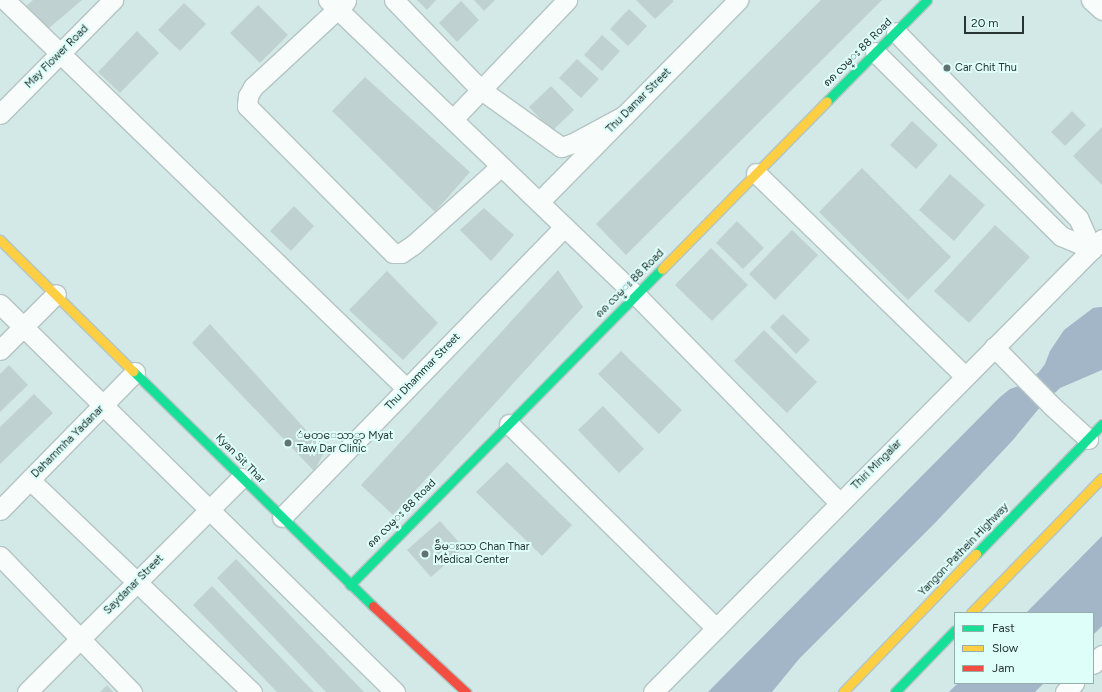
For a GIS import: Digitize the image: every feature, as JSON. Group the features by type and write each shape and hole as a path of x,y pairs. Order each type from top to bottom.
{"main road":[{"name":"၈၈ လမ္း 88 Road","path":"350,585 927,0"},
{"name":"Kyan Sit Thar","path":"0,240 350,585 466,692"},
{"name":"Yangon-Pathein Highway","path":"843,692 1102,424"},
{"path":"972,612 1102,478"},
{"path":"895,692 954,631"}],"street":[{"path":"5,0 59,55 406,389"},
{"name":"May Flower Road","path":"0,114 113,0"},
{"path":"394,0 480,89 561,147 573,143 625,115"},
{"path":"453,119 480,89 567,0"},
{"name":"Thu Damar Street","path":"539,202 738,0"},
{"path":"1091,0 1102,10"},
{"path":"501,166 413,245 401,253 392,253 247,106 248,96 253,87 338,3 453,119 636,295 839,502"},
{"path":"896,32 1078,218 1099,249"},
{"path":"875,52 973,151 1061,236 1099,249"},
{"path":"973,151 992,130"},
{"path":"756,173 966,376"},
{"name":"Thu Dhammar Street","path":"282,517 564,226"},
{"name":"Thiri Mingalar","path":"653,692 839,502 994,347 1099,249"},
{"path":"0,350 56,294"},
{"path":"0,304 395,692"},
{"path":"994,347 1052,406 1088,439"},
{"name":"Dahammha Yadanar","path":"0,510 135,372"},
{"path":"509,424 716,628"},
{"name":"Saydanar Street","path":"27,692 241,478"},
{"path":"30,480 252,692"},
{"path":"0,556 132,692"},
{"path":"1094,663 1102,655"},
{"path":"1065,692 1073,684"}],"water":[{"path":"1102,307 1102,370 1060,388 1041,406 1013,440 935,523 799,659 772,692 708,692 1000,397 1010,389 1025,384 1039,372 1045,364 1050,351 1064,330 1093,308"},
{"path":"1102,536 1102,626 1094,634 1094,612 1027,612"},
{"path":"957,684 1043,684 1035,692 949,692"}],"building":[{"path":"33,0 82,0 48,29 26,6"},
{"path":"417,0 436,0 427,10"},
{"path":"474,0 495,0 484,11"},
{"path":"636,0 672,0 674,1 655,19"},
{"path":"821,0 882,0 626,255 596,224"},
{"path":"461,1 479,20 457,42 439,23"},
{"path":"184,3 206,24 180,51 158,30"},
{"path":"258,5 288,35 260,63 230,33"},
{"path":"629,9 647,26 628,46 610,29"},
{"path":"137,31 159,53 120,93 98,72"},
{"path":"602,35 620,51 602,71 584,55"},
{"path":"577,59 599,79 581,98 559,78"},
{"path":"365,77 470,172 435,212 332,111"},
{"path":"551,86 574,110 552,131 529,107"},
{"path":"1072,111 1086,125 1065,146 1051,132"},
{"path":"912,121 938,145 916,169 890,145"},
{"path":"1102,127 1102,185 1073,156"},
{"path":"862,168 951,257 908,300 819,212"},
{"path":"950,174 985,205 954,241 919,210"},
{"path":"294,206 314,226 291,251 270,231"},
{"path":"484,208 514,235 491,261 460,230"},
{"path":"737,221 764,248 743,269 716,243"},
{"path":"995,225 1030,257 969,323 934,291"},
{"path":"792,230 818,255 775,300 749,274"},
{"path":"711,248 748,285 712,321 675,285"},
{"path":"558,270 583,307 393,515 361,485"},
{"path":"387,271 438,323 403,360 349,310"},
{"path":"783,314 810,340 796,354 770,327"},
{"path":"210,324 325,451 314,471 192,343"},
{"path":"764,330 817,382 787,413 734,361"},
{"path":"621,351 682,410 659,434 598,374"},
{"path":"9,365 28,385 0,412 0,374"},
{"path":"34,394 53,413 0,464 0,427"},
{"path":"603,406 644,449 619,473 578,430"},
{"path":"507,462 572,525 542,556 476,492"},
{"path":"440,521 464,548 431,577 407,550"},
{"path":"236,559 364,692 326,692 217,578"},
{"path":"212,586 314,692 277,692 193,605"},
{"path":"107,685 113,692 100,692"}],"traffic: fast":[{"path":"827,101 927,0"},
{"path":"350,585 662,269"},
{"path":"133,371 373,606"},
{"path":"976,554 1102,424"},
{"path":"895,692 954,631"}],"traffic: slow":[{"path":"662,269 827,101"},
{"path":"0,240 133,371"},
{"path":"972,612 1102,478"},
{"path":"843,692 976,554"}],"traffic: jam":[{"path":"373,606 466,692"}],"place":[{"name":"Car Chit Thu","path":"947,68"},
{"name":"ဴမတ္ေသာ္တာ Myat Taw Dar Clinic","path":"288,443"},
{"name":"ခဵမ္းသာ Chan Thar Medical Center","path":"425,554"}]}
